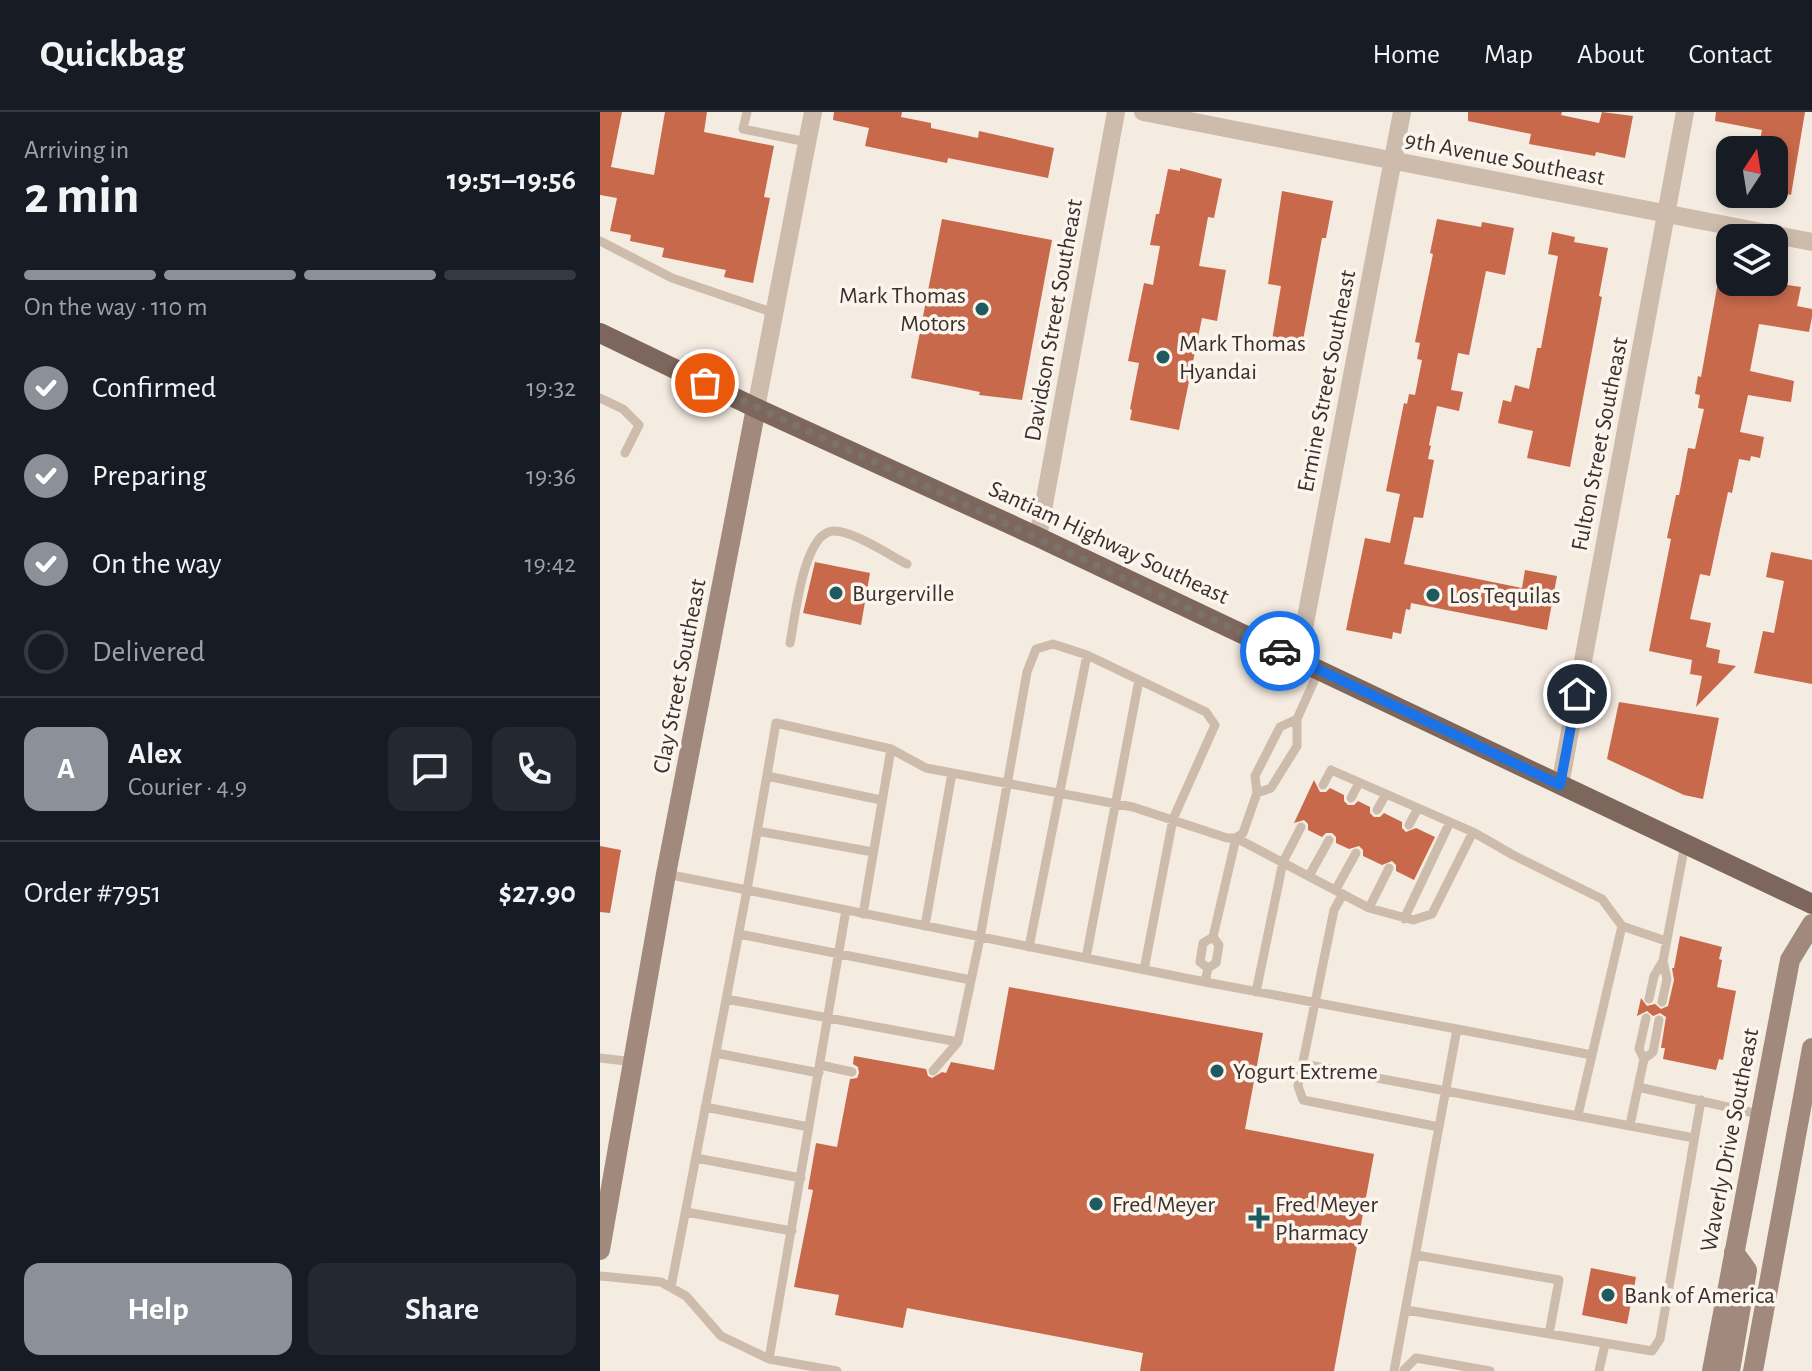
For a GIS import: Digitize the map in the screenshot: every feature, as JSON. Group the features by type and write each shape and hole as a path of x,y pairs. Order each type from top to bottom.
{"main road":[{"name":"Santiam Highway Southeast","path":"600,333 1812,904"},
{"name":"Clay Street Southeast","path":"600,1250 666,874 756,408"},
{"name":"Waverly Drive Southeast","path":"1712,1371 1790,960 1812,924"},
{"path":"1753,1371 1806,1121 1812,1048"},
{"path":"1730,1371 1747,1270 1734,1252"}],"street":[{"name":"Clay Street Southeast","path":"756,408 813,112"},
{"name":"Davidson Street Southeast","path":"1038,537 1116,112"},
{"name":"9th Avenue Southeast","path":"1143,112 1812,242"},
{"name":"Ermine Street Southeast","path":"1298,660 1402,112"},
{"name":"Fulton Street Southeast","path":"1560,785 1685,112"}],"lane":[{"path":"747,112 743,129 807,142"},
{"path":"600,241 672,278 775,313"},
{"path":"600,398 623,409 639,425 625,453"},
{"path":"790,643 805,569 812,547 821,535 832,531 846,533 907,564"},
{"path":"933,1071 958,1042 980,938 1027,672 1036,649 1053,644 1087,655 1206,712 1215,725 1173,819 1144,970"},
{"path":"1029,947 1087,655"},
{"path":"1257,793 1271,788 1297,746 1297,719 1319,670"},
{"path":"1086,958 1139,680"},
{"path":"1208,968 1200,962 1203,943 1213,937 1236,838 1243,833 1257,793 1255,776 1280,727 1297,719"},
{"path":"671,1287 776,723 891,749 926,768 1115,804 1173,819 1227,838 1236,838 1369,908 1404,919 1413,920 1432,914 1473,832"},
{"path":"863,914 891,749"},
{"path":"1323,785 1331,770 1473,832 1602,899 1622,926 1666,941"},
{"path":"925,926 952,773"},
{"path":"767,776 881,800"},
{"path":"1351,798 1359,783"},
{"path":"1377,810 1386,794"},
{"path":"1409,825 1418,808"},
{"path":"1404,919 1450,822"},
{"path":"1256,992 1283,862 1301,827"},
{"path":"757,831 873,852"},
{"path":"1309,876 1329,840"},
{"path":"1662,1002 1667,979 1663,961 1685,844"},
{"path":"1356,853 1334,910 1298,1086 1303,1100 1439,1127"},
{"path":"1369,908 1389,868"},
{"path":"666,874 1256,992 1592,1055"},
{"path":"769,1359 846,910"},
{"path":"1578,1115 1622,926"},
{"path":"739,934 971,980"},
{"path":"1205,982 1208,968 1216,963 1219,945 1213,937"},
{"path":"1649,999 1654,976 1663,961"},
{"path":"726,999 958,1042"},
{"path":"1630,1125 1644,1059 1639,1049 1646,1018"},
{"path":"1644,1059 1653,1052 1659,1020"},
{"path":"1400,1369 1406,1310 1457,1029"},
{"path":"716,1053 852,1072"},
{"path":"600,1058 634,1062"},
{"path":"1303,1064 1694,1138"},
{"path":"1638,1087 1759,1114"},
{"path":"1406,1310 1652,1351 1660,1339 1701,1100"},
{"path":"705,1107 809,1127"},
{"path":"696,1158 801,1178"},
{"path":"686,1212 792,1231"},
{"path":"1416,1255 1559,1280 1549,1334"},
{"path":"600,1276 661,1282 686,1296 721,1336 769,1359 837,1371"},
{"path":"1599,1371 1605,1344"},
{"path":"1400,1369 1416,1358 1490,1371"}],"building":[{"path":"600,112 622,112 611,167 654,175 665,112 707,112 704,132 774,146 764,197 770,198 753,283 724,277 726,270 662,257 664,248 630,241 631,235 610,231 617,198 600,195"},
{"path":"834,112 902,112 901,117 931,123 931,128 978,138 979,131 1054,148 1048,178 948,158 947,163 865,146 869,128 833,120"},
{"path":"1468,112 1562,112 1561,115 1599,123 1602,112 1633,116 1625,158 1529,144 1531,134 1468,121"},
{"path":"1716,112 1805,112 1791,195 1788,194 1788,136 1761,136 1762,130 1715,121"},
{"path":"1180,168 1222,179 1214,218 1208,217 1199,266 1226,270 1217,321 1202,318 1179,430 1130,420 1139,363 1128,361 1144,283 1153,285 1160,246 1150,245 1168,169 1180,171"},
{"path":"1282,191 1333,201 1326,238 1322,238 1301,351 1271,346 1281,286 1268,284"},
{"name":"Mark Thomas Motors","path":"942,219 1052,240 1022,400 979,395 980,392 911,378"},
{"path":"1437,219 1481,227 1482,222 1514,228 1505,275 1486,271 1469,355 1458,353 1451,390 1463,392 1459,411 1437,406 1428,459 1434,460 1423,518 1414,517 1404,564 1522,588 1525,570 1557,576 1547,630 1411,603 1410,610 1406,609 1401,634 1393,632 1392,639 1346,630 1365,538 1390,543 1400,494 1386,491 1404,403 1407,404 1409,394 1415,395 1422,360 1417,359 1420,343 1415,342"},
{"path":"1552,232 1575,237 1574,242 1608,248 1599,296 1602,297 1570,467 1527,458 1533,431 1498,423 1503,400 1511,402 1515,385 1529,389 1537,348 1541,348 1558,256 1548,254"},
{"path":"1788,285 1801,287 1797,306 1812,309 1809,332 1759,324 1750,371 1794,381 1791,402 1748,395 1740,432 1764,437 1760,458 1751,456 1750,461 1739,459 1732,493 1728,492 1710,576 1700,574 1690,619 1711,623 1706,647 1720,650 1718,663 1736,666 1696,707 1702,676 1690,674 1692,660 1649,651 1671,539 1667,538 1676,495 1679,495 1688,448 1695,449 1704,409 1698,408 1700,395 1695,394 1698,376 1701,377 1716,293 1716,296 1788,296"},
{"path":"1771,552 1812,560 1812,684 1754,673 1763,631 1774,633 1784,581 1766,577"},
{"path":"815,562 870,573 861,625 803,613"},
{"path":"1619,702 1719,718 1703,799 1684,795 1607,759"},
{"path":"1314,780 1320,792 1330,788 1344,795 1348,805 1358,801 1370,807 1374,817 1384,813 1402,822 1406,832 1416,828 1435,837 1414,880 1396,871 1392,861 1382,865 1363,856 1359,846 1349,849 1336,843 1332,833 1322,837 1308,830 1304,820 1294,823"},
{"path":"600,846 621,850 610,913 600,912"},
{"path":"1680,936 1722,947 1717,987 1736,991 1723,1060 1719,1059 1716,1070 1663,1059 1665,1048 1661,1048 1666,1017 1660,1013 1653,1016 1647,1011 1637,1016 1641,998 1647,1006 1655,1004 1661,1009 1668,1006 1674,980 1672,968"},
{"name":"Fred Meyer","path":"1009,987 1263,1033 1245,1129 1374,1154 1334,1371 1140,1371 1143,1353 907,1308 903,1328 835,1315 839,1295 794,1287 813,1190 808,1189 816,1143 837,1147 850,1079 857,1078 859,1073 858,1067 853,1064 854,1056 926,1069 932,1078 946,1073 951,1062 994,1070"},
{"path":"1591,1268 1636,1277 1627,1324 1582,1315"}],"way so far":[{"path":"705,383 1280,651"}],"place":[{"name":"Mark Thomas Motors","path":"982,309"},
{"name":"Mark Thomas Hyandai","path":"1163,357"},
{"name":"Burgerville","path":"836,593"},
{"name":"Los Tequilas","path":"1433,595"},
{"name":"Yogurt Extreme","path":"1217,1071"},
{"name":"Fred Meyer","path":"1096,1204"},
{"name":"Fred Meyer Pharmacy","path":"1259,1218"},
{"name":"Bank of America","path":"1608,1295"}],"route":[{"path":"1280,651 1560,785 1577,694"}]}
